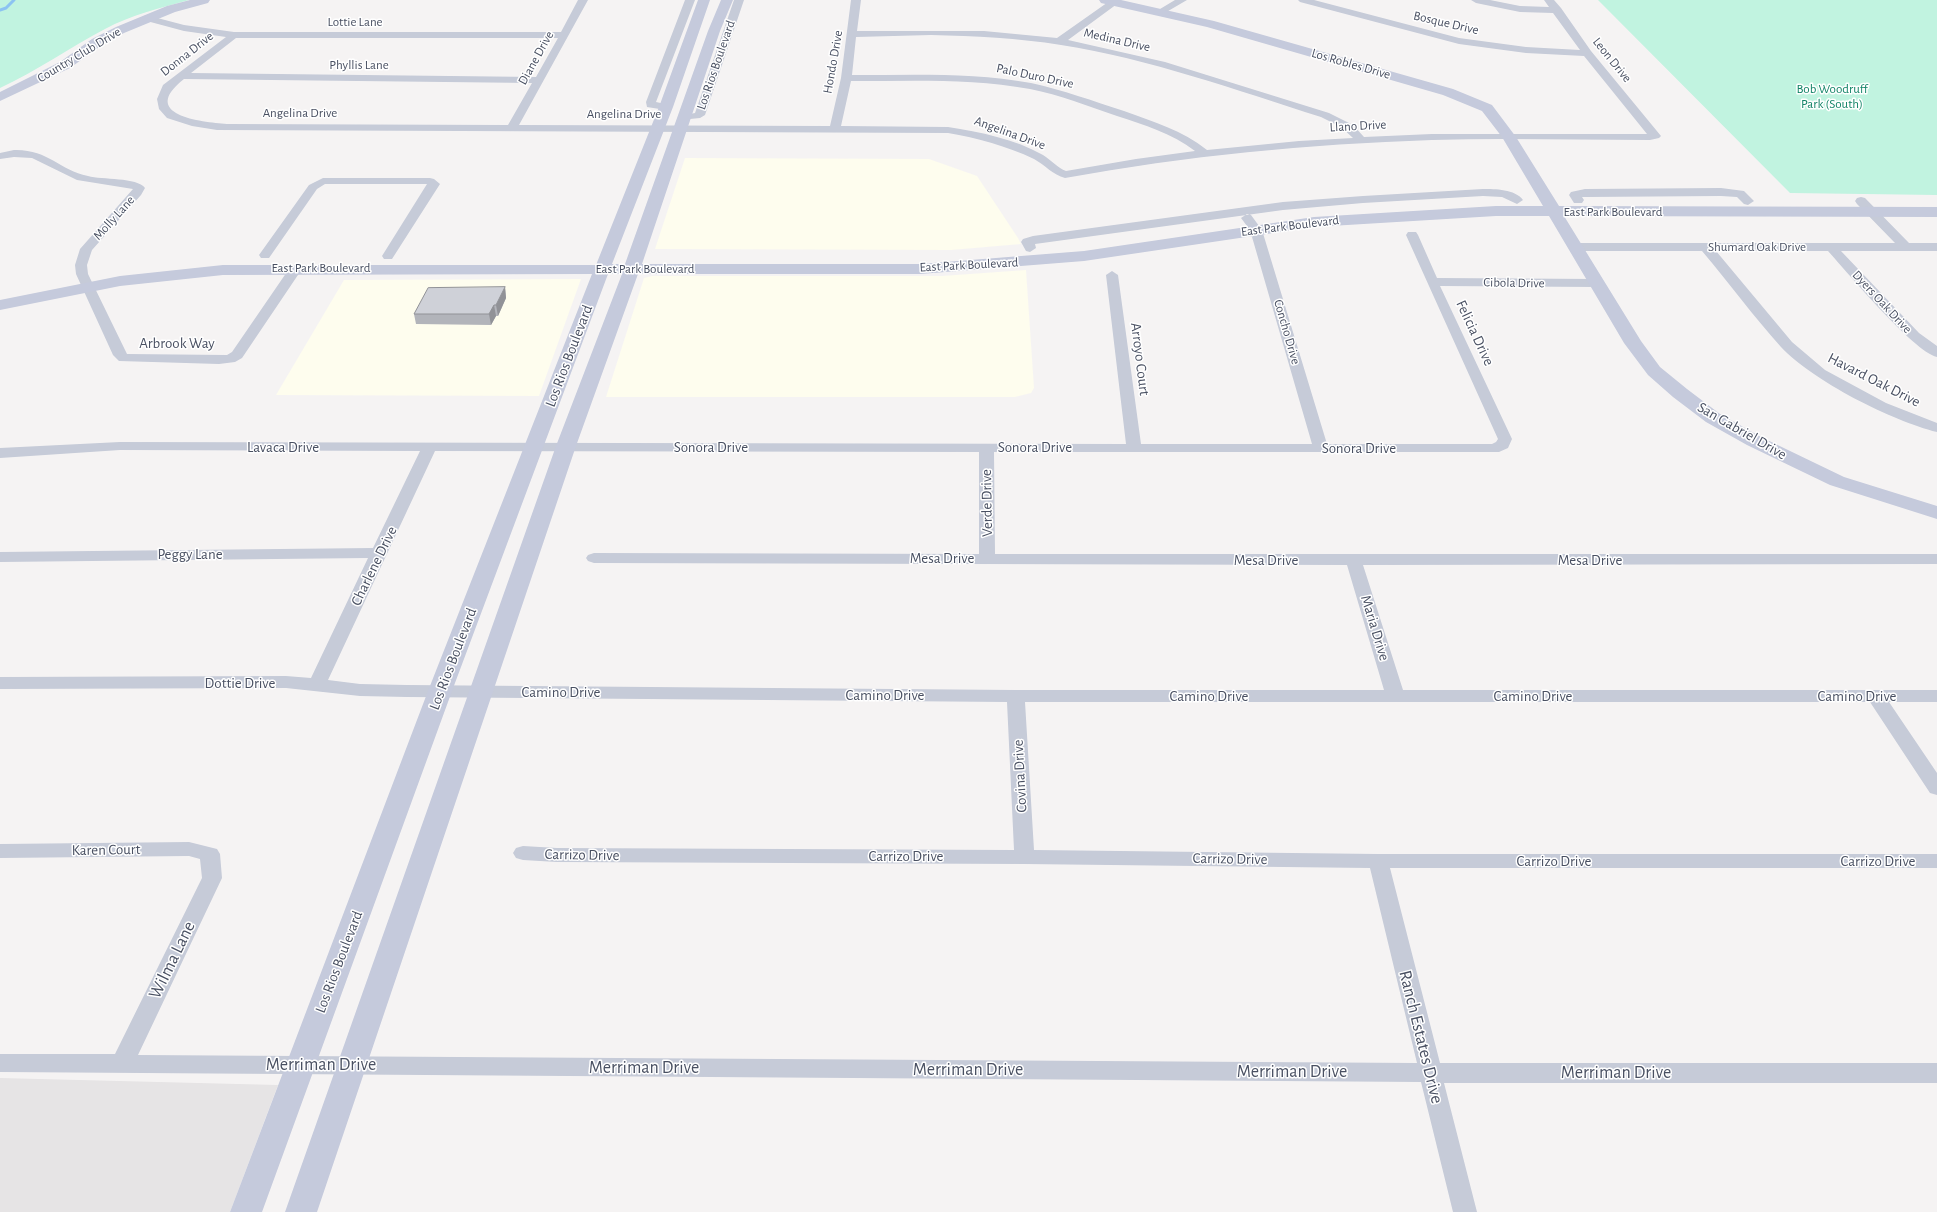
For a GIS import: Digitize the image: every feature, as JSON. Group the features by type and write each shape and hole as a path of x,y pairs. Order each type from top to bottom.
{"main road":[{"name":"Country Club Drive","path":"0,97 65,65 98,42 146,18 204,0"},
{"name":"Los Rios Boulevard","path":"246,1212 440,691 666,107 704,0"},
{"name":"Los Rios Boulevard","path":"301,1212 566,446 597,366 714,31 727,0"},
{"name":"Los Robles Drive","path":"1109,1 1210,24 1448,92 1487,108 1494,115 1509,137 1552,206"},
{"path":"637,180 661,182"},
{"name":"East Park Boulevard","path":"0,305 85,280 166,262 265,255 385,262 919,262 1084,256 1252,224 1366,205 1518,200 1552,206 1578,200 1937,201"},
{"name":"East Park Boulevard","path":"919,262 1116,238 1252,224 1314,222 1413,214 1496,211 1552,206 1937,212"},
{"name":"San Gabriel Drive","path":"1552,206 1634,343 1654,371 1713,418 1754,441 1837,481 1937,513"},
{"name":"East Park Boulevard","path":"0,292 85,280 197,272 296,269 385,262"},
{"path":"566,366 597,366"}],"street":[{"name":"Diane Drive","path":"512,127 528,102 583,0"},
{"path":"666,107 651,105 651,102 690,0"},
{"name":"Los Rios Boulevard","path":"682,123 700,115 739,0"},
{"name":"Hondo Drive","path":"835,129 846,78 853,34 856,0"},
{"path":"1160,12 1182,0"},
{"name":"Bosque Drive","path":"1303,0 1458,41 1526,50 1587,53"},
{"path":"1476,0 1520,9 1558,10"},
{"name":"Leon Drive","path":"1549,0 1558,10 1587,53 1655,136"},
{"path":"1060,42 1109,1"},
{"name":"Lottie Lane","path":"146,18 184,28 234,35 565,35"},
{"name":"Medina Drive","path":"853,34 979,34 1060,42 1123,54 1157,63 1325,115 1347,126 1357,135 1360,140"},
{"name":"Donna Drive","path":"174,117 166,111 161,104 162,96 167,87 234,35"},
{"name":"Phyllis Lane","path":"180,76 539,80"},
{"name":"Palo Duro Drive","path":"846,78 964,78 1017,84 1043,89 1067,95 1175,133 1194,144 1206,154"},
{"name":"Angelina Drive","path":"174,117 190,123 227,127 657,128 682,123 835,129 948,130 978,134 1044,160 1054,166 1059,173 1065,175"},
{"name":"Llano Drive","path":"1065,175 1136,162 1299,144 1360,140 1655,136"},
{"name":"Molly Lane","path":"0,156 24,153 45,158 60,169 83,178 133,185 139,188 86,249 81,265 85,280"},
{"path":"265,255 313,187 322,181 430,181 434,184 385,262"},
{"name":"East Park Boulevard","path":"1030,248 1028,242 1033,240 1128,229 1271,207 1366,199 1469,194 1509,195 1518,200"},
{"path":"1861,201 1906,247"},
{"name":"Concho Drive","path":"1252,224 1321,448"},
{"name":"Felicia Drive","path":"1412,235 1432,282 1505,439 1503,445"},
{"name":"Shumard Oak Drive","path":"1576,247 1937,247"},
{"name":"Havard Oak Drive","path":"1706,247 1787,345 1820,373 1881,406 1937,428"},
{"name":"Dyers Oak Drive","path":"1831,247 1914,336 1937,353"},
{"name":"Arbrook Way","path":"85,280 120,355 124,358 219,360 230,359 237,355 296,269"},
{"name":"Arroyo Court","path":"1112,275 1134,448"},
{"name":"Cibola Drive","path":"1432,282 1597,283"},
{"name":"Sonora Drive","path":"566,446 1494,449 1503,445"},
{"name":"Lavaca Drive","path":"0,453 120,446 566,446"},
{"name":"Charlene Drive","path":"317,684 429,447"},
{"name":"Verde Drive","path":"986,447 987,558"},
{"name":"Peggy Lane","path":"0,557 380,553"},
{"name":"Mesa Drive","path":"594,558 987,558 1354,561 1937,559"},
{"name":"Maria Drive","path":"1354,561 1395,695"},
{"name":"Dottie Drive","path":"0,683 317,684 360,690 480,692"},
{"name":"Camino Drive","path":"480,692 1016,696 1937,696"},
{"name":"Covina Drive","path":"1016,696 1024,857"},
{"path":"1876,696 1937,788"},
{"name":"Karen Court","path":"0,851 189,848 210,854"},
{"name":"Carrizo Drive","path":"523,853 564,856 1024,857 1378,861 1937,861"},
{"name":"Wilma Lane","path":"122,1064 212,878 210,854"},
{"name":"Ranch Estates Drive","path":"1378,861 1429,1073 1465,1212"},
{"name":"Merriman Drive","path":"0,1064 352,1065 1429,1073 1937,1073"}],"shaded area":[{"path":"685,158 929,159 977,176 1021,244 951,250 655,249"},
{"path":"1026,270 1034,388 1031,393 1015,397 606,397 644,278 652,276 942,276"},
{"path":"581,279 539,396 276,395 344,280"},
{"path":"0,1078 278,1085 230,1212 0,1212"}],"green space":[{"path":"0,0 189,0 146,12 115,24 0,88"},
{"name":"Bob Woodruff Park (South)","path":"1598,0 1937,0 1937,195 1790,193"}],"building":[{"path":"505,287 496,305 494,305 489,314 414,314 428,288"}],"waterway":[{"path":"0,10 6,8 14,0"}]}
